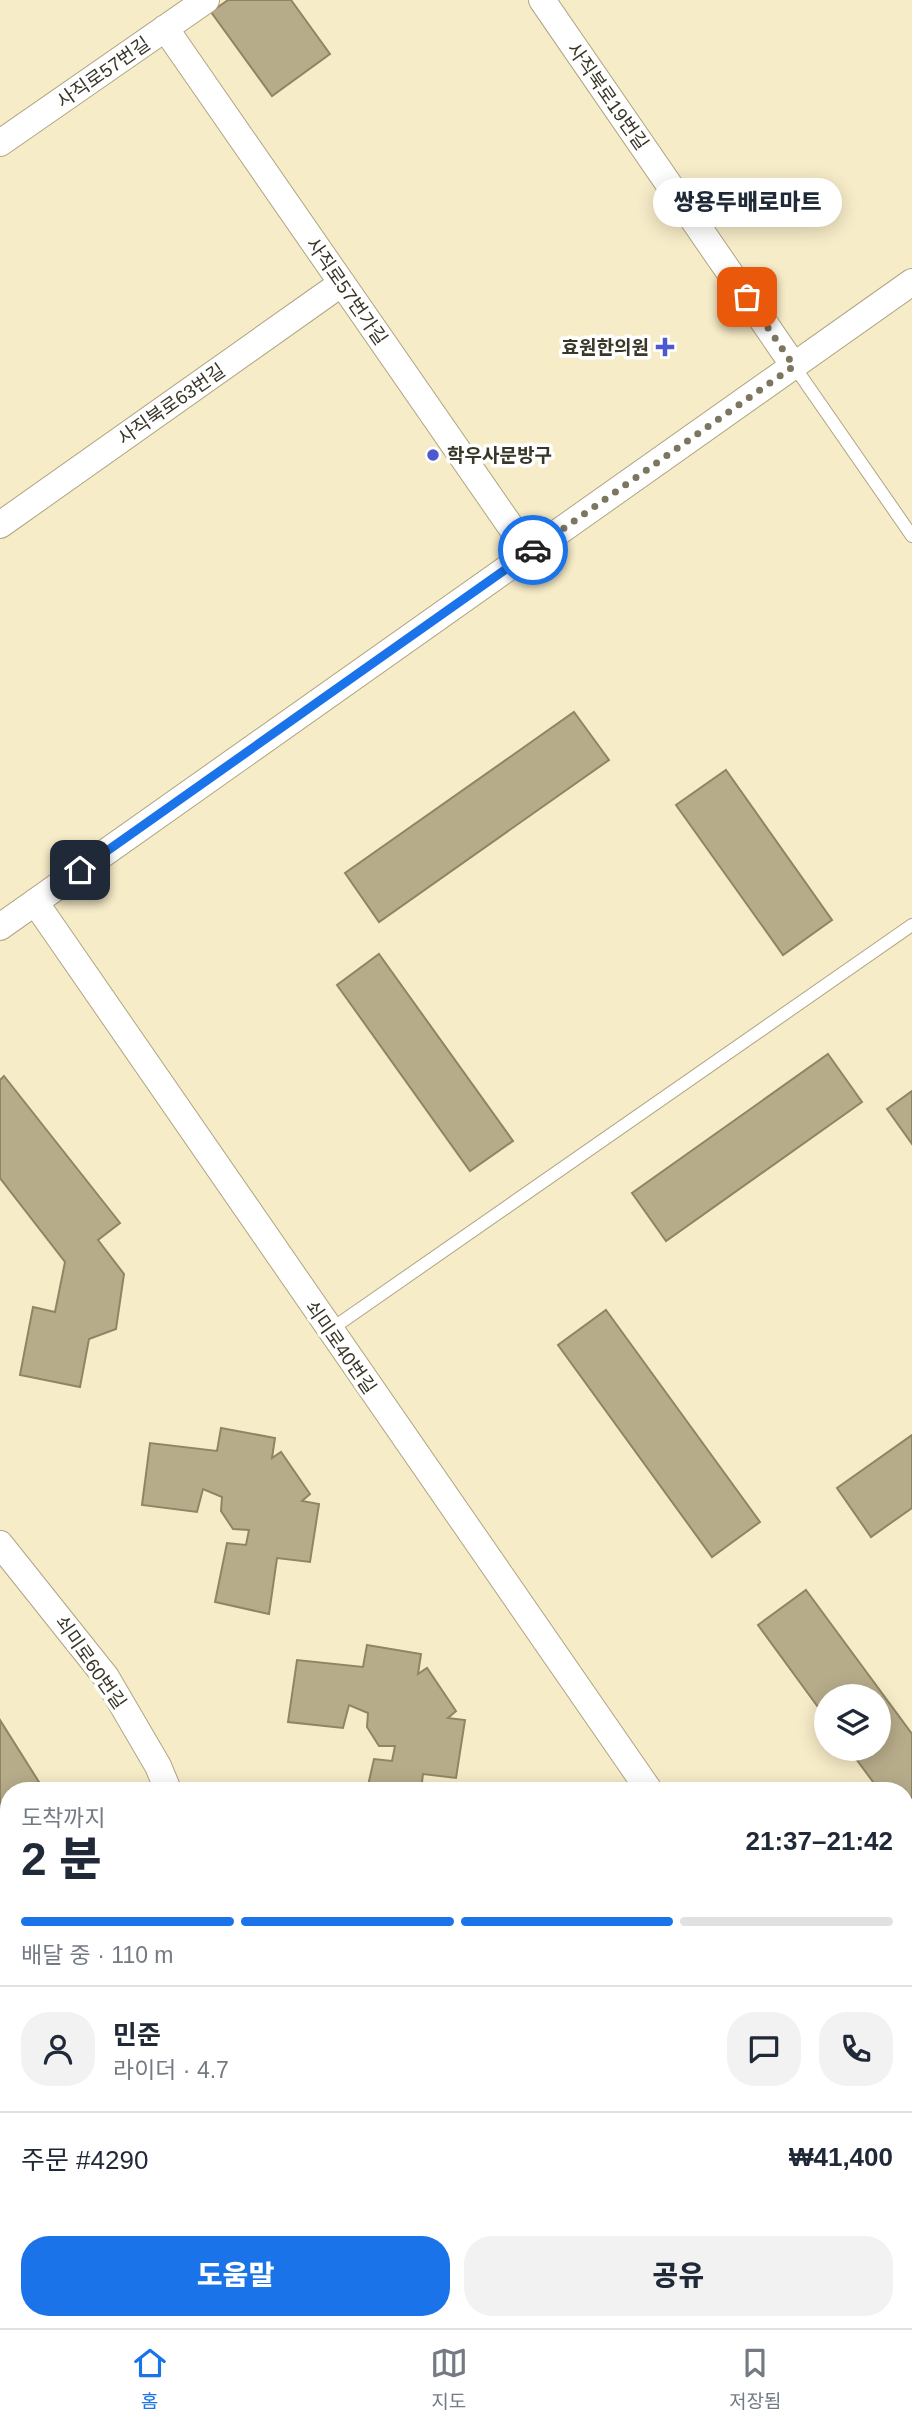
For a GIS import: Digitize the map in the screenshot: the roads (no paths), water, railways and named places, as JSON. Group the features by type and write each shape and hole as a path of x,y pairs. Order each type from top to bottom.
{"street":[{"name":"사직로57번길","path":"0,143 206,0"},
{"name":"사직북로19번길","path":"542,0 794,366"},
{"name":"사직로57번가길","path":"165,28 529,553"},
{"path":"0,927 912,282"},
{"name":"사직북로63번길","path":"0,525 342,283"},
{"name":"쇠미로40번길","path":"35,902 643,1782"},
{"name":"쇠미로60번길","path":"0,1544 106,1677 165,1782"}],"lane":[{"path":"794,366 912,536"},
{"path":"330,1330 912,925"}],"place":[{"name":"쌍용두배로마트","path":"747,297"},
{"name":"효원한의원","path":"665,347"},
{"name":"학우사문방구","path":"433,455"}]}
